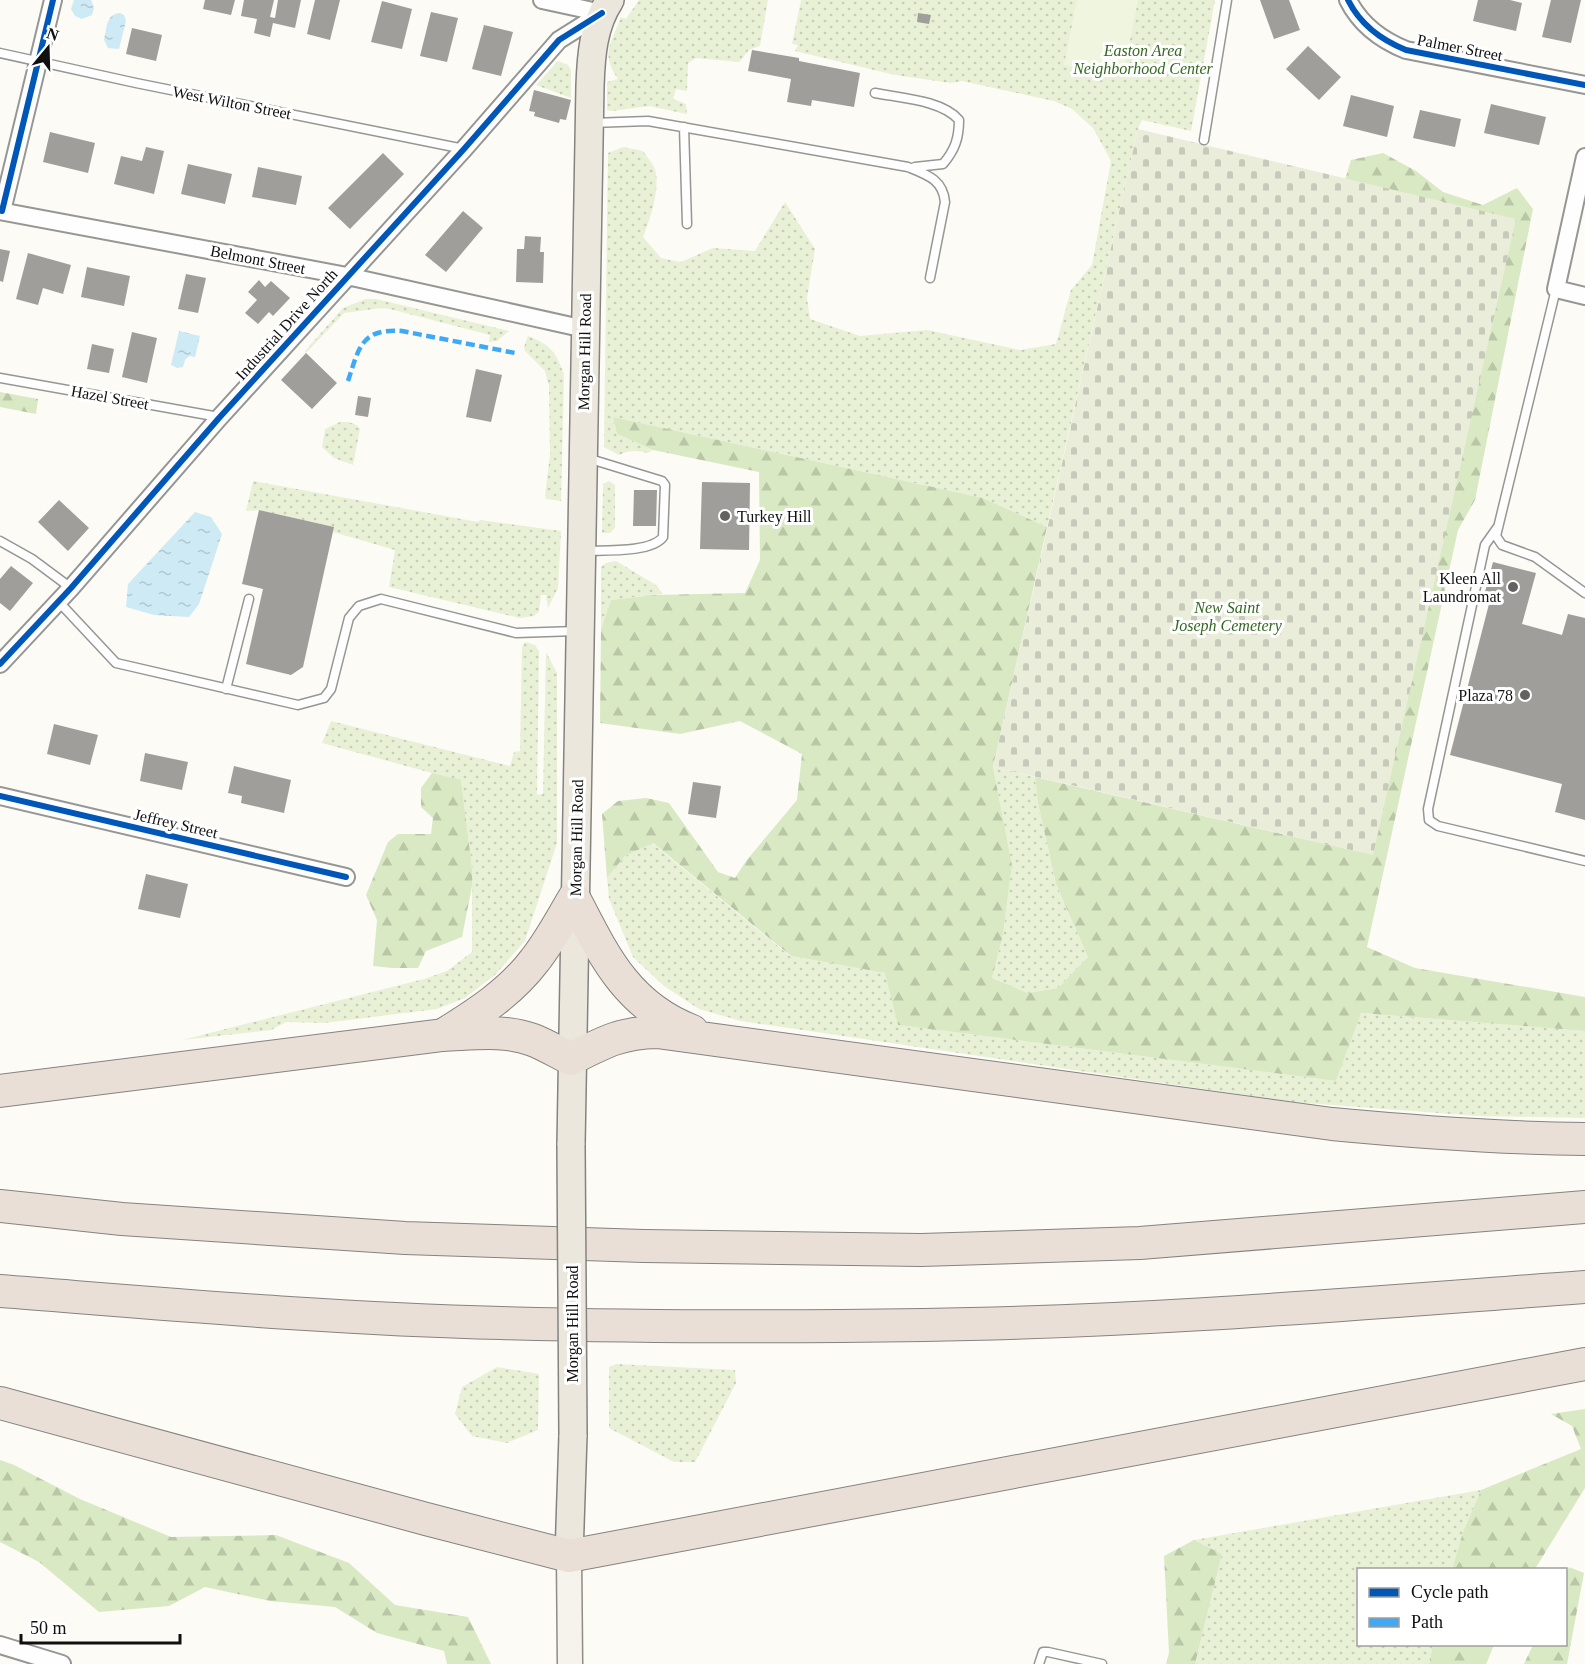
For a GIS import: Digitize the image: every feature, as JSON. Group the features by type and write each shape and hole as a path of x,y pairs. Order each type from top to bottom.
{"highway":[{"path":"443,1035 493,1002 523,974 544,948 574,897"},
{"path":"574,897 604,956 632,993 685,1029 712,1039"},
{"path":"0,1091 443,1035 496,1033 516,1036 533,1040 571,1059 606,1041 633,1033 657,1032 1332,1124 1524,1138 1585,1139"},
{"path":"0,1206 122,1219 405,1238 644,1246 921,1250 1140,1244 1585,1207"},
{"path":"0,1291 265,1312 476,1322 757,1326 928,1325 1062,1320 1271,1309 1585,1287"},
{"path":"0,1403 569,1556 1585,1364"}],"main road":[{"name":"Morgan Hill Road","path":"570,1664 569,1556 573,1435 571,1059 589,123 592,51 606,6"}],"street":[{"path":"1,211 53,0"},
{"path":"542,0 606,6"},
{"name":"Palmer Street","path":"1348,0 1358,16 1373,31 1406,50 1585,85"},
{"name":"Industrial Drive North","path":"1,661 71,588 219,417 464,149 559,40 606,6"},
{"path":"1585,157 1556,289 1585,296"},
{"name":"Belmont Street","path":"1,211 347,276 585,329"},
{"name":"Jeffrey Street","path":"0,796 346,877"},
{"path":"0,1646 62,1664"}],"lane":[{"path":"1204,140 1227,0"},
{"name":"West Wilton Street","path":"0,53 39,63 464,149"},
{"path":"589,123 648,121 908,167 943,164 954,152 959,133 959,120 954,113 935,105 875,93"},
{"path":"684,127 687,224"},
{"path":"908,167 924,173 944,190 945,202 930,278"},
{"path":"1556,289 1497,528 1497,540 1502,545 1535,556 1585,593"},
{"name":"Hazel Street","path":"0,378 219,417"},
{"path":"581,552 644,548 659,543 663,537 665,485 658,479 582,456"},
{"path":"1497,528 1485,545 1428,810 1429,820 1438,826 1585,861"},
{"path":"0,541 32,559 71,588"},
{"path":"225,689 249,599"},
{"path":"58,601 116,663 298,705 324,698 331,689 349,618 359,606 381,599 516,633 580,631"},
{"path":"1039,1664 1043,1652 1102,1664"}],"green space":[{"path":"639,0 768,0 760,46 749,50 739,62 696,58 688,63 687,91 676,89 673,99 686,104 687,114 649,106 607,110 607,82 618,79 609,62 609,48 621,17 626,19"},
{"name":"Easton Area Neighborhood Center","path":"801,0 1215,0 1191,131 1142,120 1138,129 1047,527 983,498 613,417 617,434 653,450 648,453 633,451 619,455 604,447 608,153 623,147 643,151 654,167 656,192 643,237 661,258 681,262 713,248 755,251 785,202 815,249 807,298 810,319 860,336 927,330 1020,350 1056,344 1071,290 1092,265 1111,161 1093,128 1072,109 1054,101 962,81 951,83 895,75 795,51 798,45 792,44"},
{"path":"1077,0 1138,0 1123,76 1064,65"},
{"path":"558,61 568,65 571,70 571,98 536,85"},
{"name":"New Saint Joseph Cemetery","path":"1138,129 1516,219 1373,855 993,767"},
{"path":"1383,153 1416,171 1443,192 1483,205 1517,188 1533,209 1475,500 1458,530 1367,947 1415,968 1585,997 1585,1031 1361,1013 1336,1081 898,1025 885,973 791,956 653,843 625,856 607,878 602,814 618,801 646,798 669,803 718,872 735,878 746,861 797,800 802,754 740,721 680,734 600,723 601,629 611,600 654,595 745,593 760,560 759,472 653,450 617,434 613,417 983,498 1047,527 993,767 1012,865 1003,935 992,978 1028,993 1058,988 1088,957 1056,884 1038,803 1035,777 1356,851 1327,240 1351,160"},
{"path":"366,299 376,299 509,331 497,341 489,342 490,335 381,308 344,313 306,353 305,351 343,308"},
{"path":"528,336 552,350 564,374 561,501 546,499 545,496 550,454 549,386 545,371 525,351"},
{"path":"0,392 38,399 36,414 0,407"},
{"path":"340,422 349,422 360,429 353,465 334,458 322,447 325,429"},
{"path":"253,481 478,522 480,520 561,531 558,588 548,608 546,595 541,595 539,612 534,616 520,618 389,587 395,550 333,532 334,527 259,510 246,511"},
{"path":"609,481 615,485 615,528 610,533 602,533 603,484"},
{"path":"616,561 656,585 663,594 611,600 601,629 601,567 606,563"},
{"path":"525,642 535,645 539,651 537,795 543,794 546,652 557,673 557,843 525,941 496,974 465,998 437,1009 324,1023 286,1022 271,1030 182,1040 424,979 447,971 472,952 472,868 461,781 322,743 331,721 510,766 514,752 520,751 522,647"},
{"path":"993,767 1035,777 1038,803 1056,884 1088,957 1058,988 1028,993 992,978 1003,935 1012,865"},
{"path":"432,773 461,780 472,868 472,886 462,937 426,951 418,968 373,966 377,920 366,895 388,842 398,834 431,834 433,818 421,807 421,788"},
{"path":"652,843 790,956 886,973 899,1025 1336,1081 1360,1013 1585,1031 1585,1118 1478,1116 1292,1102 741,1021 699,1009 664,986 633,957 609,899 607,878 625,856"},
{"path":"616,1364 735,1370 736,1383 695,1462 674,1462 609,1428 609,1367"},
{"path":"497,1367 539,1374 538,1430 507,1443 472,1436 455,1414 462,1387"},
{"path":"1585,1409 1585,1488 1536,1568 1452,1568 1463,1532 1481,1490 1581,1449 1572,1426 1551,1414"},
{"path":"0,1460 80,1499 171,1537 276,1535 349,1563 395,1605 468,1617 491,1664 447,1664 444,1651 377,1633 335,1607 270,1601 205,1587 169,1606 99,1612 39,1562 0,1542"},
{"path":"1481,1490 1463,1532 1452,1568 1357,1568 1357,1646 1433,1646 1429,1664 1195,1664 1222,1554 1194,1540"},
{"path":"1194,1540 1222,1554 1195,1664 1166,1664 1169,1653 1164,1556"},
{"path":"1569,1567 1584,1573 1567,1664 1524,1664 1533,1646 1567,1646 1567,1572"},
{"path":"1433,1646 1494,1646 1486,1664 1429,1664"}],"water":[{"path":"74,0 91,0 94,8 92,15 82,19 75,16 71,9"},
{"path":"120,13 124,15 126,21 119,49 108,48 104,40 108,22 112,16"},
{"path":"179,331 200,336 195,357 189,356 183,367 177,368 171,365"},
{"path":"195,512 211,517 222,534 199,604 189,617 154,615 126,607 128,584"}],"building":[{"path":"205,0 235,0 231,15 203,9"},
{"path":"244,0 274,0 270,17 275,18 278,0 301,0 295,28 273,23 270,37 254,33 257,19 241,16"},
{"path":"315,0 340,0 330,40 307,34"},
{"path":"1260,0 1289,0 1300,30 1274,39"},
{"path":"1478,0 1510,0 1522,3 1516,31 1473,21"},
{"path":"1551,0 1581,0 1571,43 1542,37"},
{"path":"382,1 412,9 402,49 371,42"},
{"path":"431,12 458,18 447,62 420,56"},
{"path":"918,13 931,15 929,24 917,22"},
{"path":"484,25 513,32 501,76 472,69"},
{"path":"132,28 162,35 156,61 126,54"},
{"path":"1308,46 1341,77 1319,100 1286,69"},
{"path":"752,50 799,58 799,61 860,73 854,107 812,100 811,106 787,102 791,79 748,71"},
{"path":"534,90 571,100 566,120 560,119 559,123 534,116 535,112 529,111"},
{"path":"1351,95 1394,106 1387,137 1343,126"},
{"path":"1491,104 1546,117 1539,145 1484,133"},
{"path":"1420,110 1461,119 1455,147 1413,138"},
{"path":"50,132 95,143 88,173 43,162"},
{"path":"146,147 164,151 154,194 114,184 121,156 142,161"},
{"path":"383,153 404,174 350,229 328,208"},
{"path":"188,164 232,174 225,204 181,194"},
{"path":"258,167 302,176 296,205 252,197"},
{"path":"463,211 483,228 446,272 425,255"},
{"path":"525,236 541,237 540,252 544,252 543,283 516,282 517,249 524,249"},
{"path":"0,249 10,251 3,282 0,281"},
{"path":"28,253 71,265 63,294 43,288 38,305 16,299"},
{"path":"87,267 130,276 124,306 81,297"},
{"path":"186,274 206,278 198,313 178,309"},
{"path":"259,280 265,287 271,281 290,298 273,316 269,312 258,324 245,313 257,300 248,292"},
{"path":"132,332 157,338 147,383 122,377"},
{"path":"92,344 114,349 109,373 87,369"},
{"path":"306,353 337,383 312,409 281,380"},
{"path":"476,369 502,375 491,422 466,417"},
{"path":"358,396 371,398 368,417 355,415"},
{"name":"Turkey Hill","path":"702,482 750,483 749,550 700,549"},
{"path":"634,490 657,490 656,526 633,526"},
{"path":"59,500 89,528 68,551 38,522"},
{"path":"259,510 334,527 303,667 291,675 246,664 263,589 242,584"},
{"name":"Plaza 78","path":"1493,562 1536,573 1522,624 1562,635 1568,614 1585,618 1585,820 1555,812 1562,784 1450,755 1489,604 1482,603"},
{"path":"11,566 33,583 10,611 0,603 0,579"},
{"path":"54,724 98,735 90,765 47,754"},
{"path":"145,753 188,762 182,790 140,781"},
{"path":"234,766 291,780 284,813 241,803 242,796 228,793"},
{"path":"693,782 721,786 716,818 688,814"},
{"path":"146,874 188,884 180,918 138,909"}],"marked path":[{"path":"348,381 355,359 364,342 378,333 388,331 402,331 515,353"}],"cycle path":[{"path":"2,211 53,0"},
{"path":"1348,0 1365,24 1388,41 1406,50 1585,85"},
{"path":"0,664 71,588 219,418 464,149 559,40 602,13"},
{"path":"0,796 346,877"}],"place":[{"name":"Turkey Hill","path":"725,516"},
{"name":"Kleen All Laundromat","path":"1513,587"},
{"name":"Plaza 78","path":"1525,695"}]}
